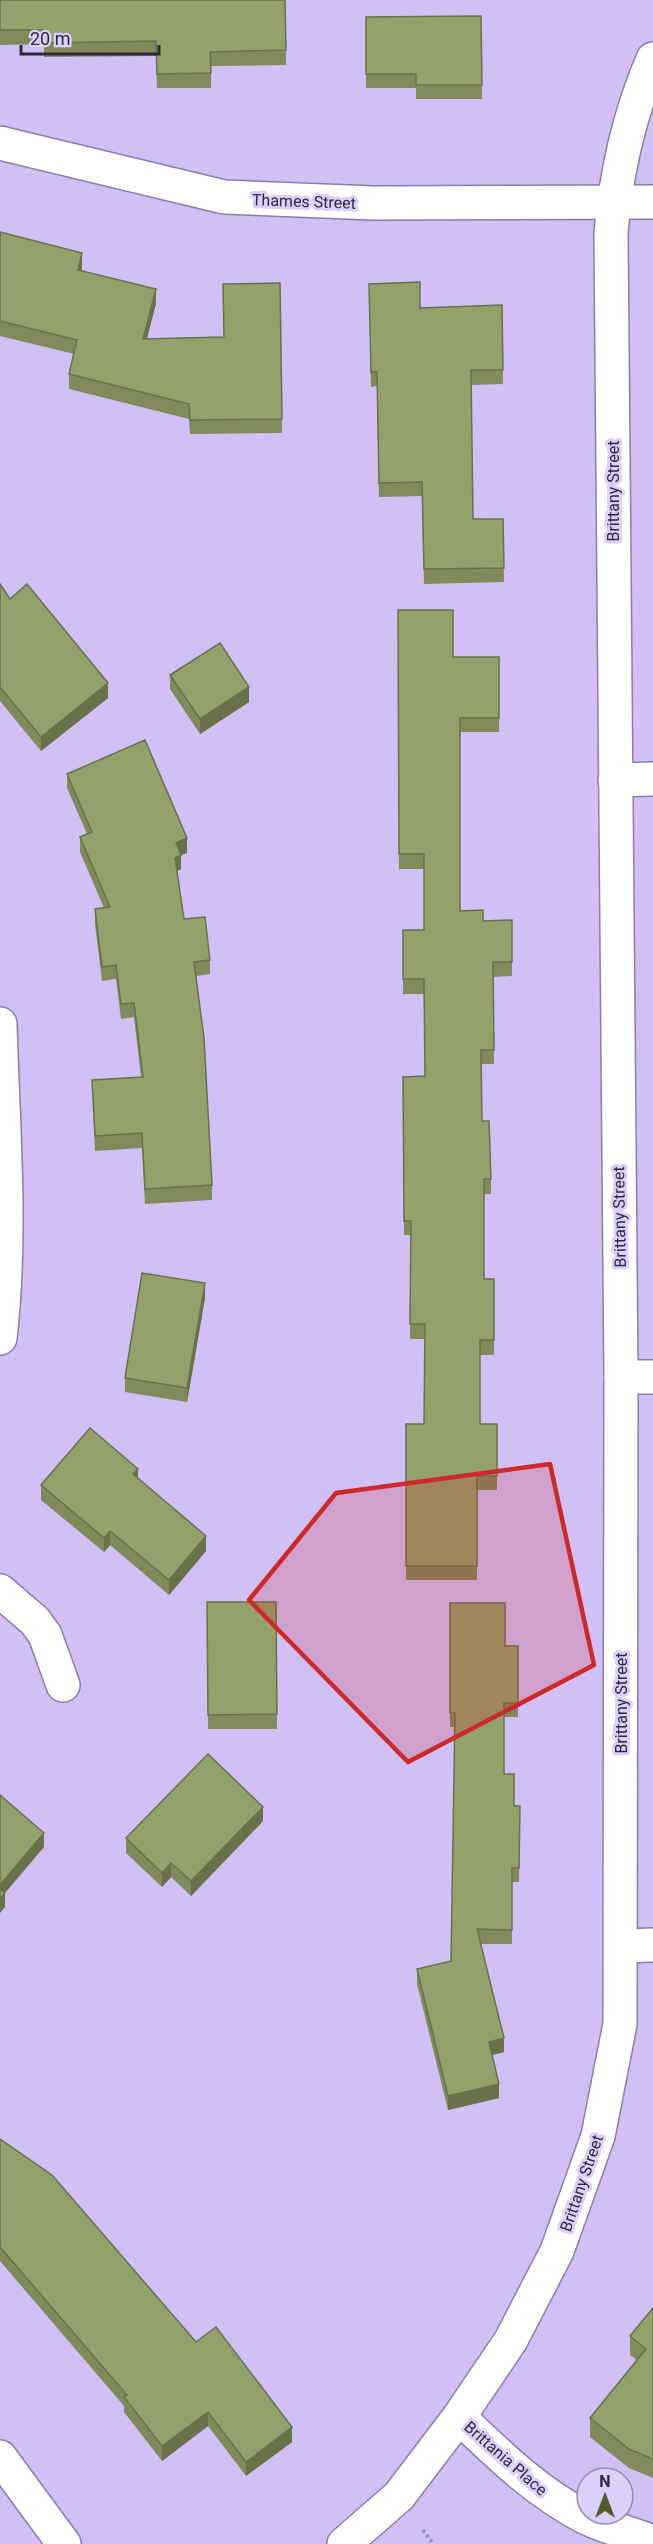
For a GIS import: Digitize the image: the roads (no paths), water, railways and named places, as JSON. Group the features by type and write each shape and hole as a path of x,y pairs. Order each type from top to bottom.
{"street":[{"name":"Brittany Street","path":"344,2544 399,2496 459,2417 511,2340 557,2251 598,2136 637,1946 621,1377 611,272 614,202 632,115 653,59"},
{"name":"Thames Street","path":"0,143 224,197 373,203 614,202"},
{"path":"614,202 653,202"},
{"path":"615,780 653,779"},
{"path":"0,1024 6,1208 6,1291 0,1338"},
{"path":"621,1377 653,1377"},
{"path":"0,1591 35,1621 45,1635 63,1685"},
{"name":"Brittania Place","path":"459,2417 510,2465 560,2504 586,2517 653,2542"},
{"path":"0,2457 64,2544"}]}
